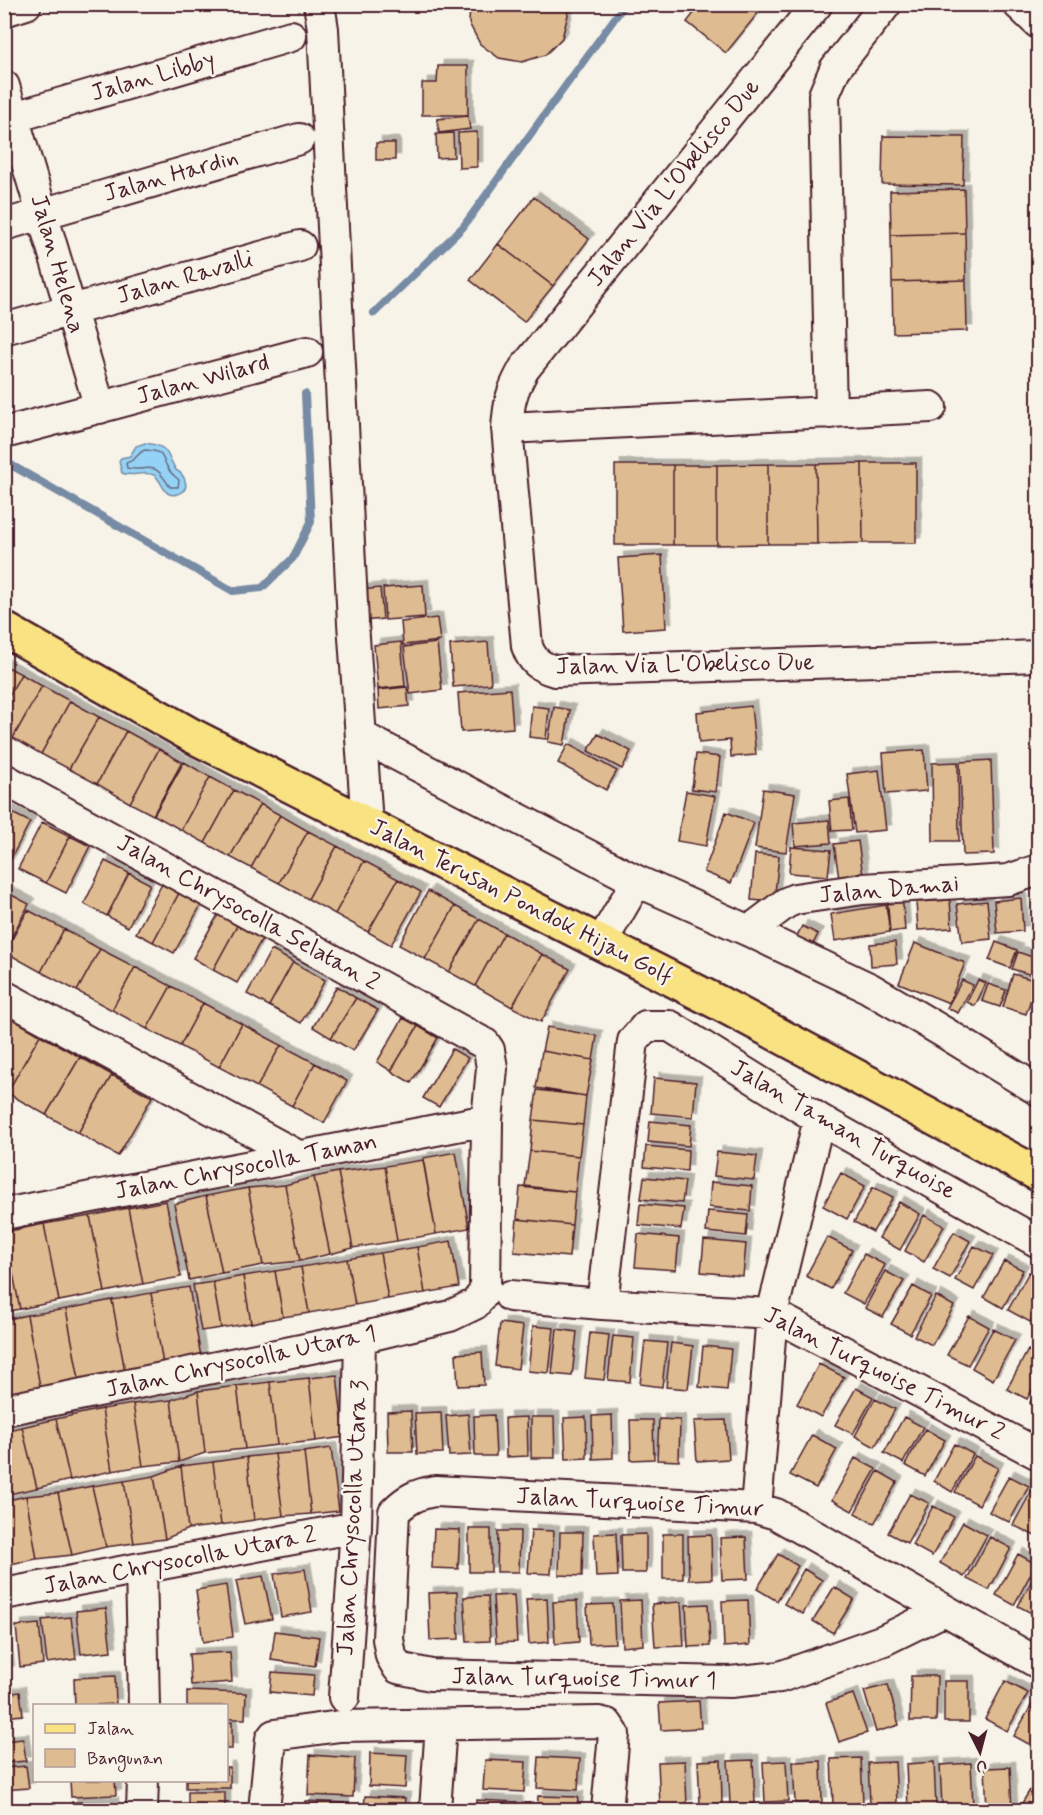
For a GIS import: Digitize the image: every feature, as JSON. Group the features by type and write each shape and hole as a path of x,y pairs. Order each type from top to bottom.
{"main road":[{"name":"Jalan Terusan Pondok Hijau Golf","path":"4,629 191,735 721,1004 1038,1174"}],"street":[{"path":"4,11 26,4"},
{"path":"319,4 323,29 367,824"},
{"name":"Jalan Via L'Obelisco Due","path":"817,4 524,369 515,385 509,402 507,428 527,646 531,657 543,668 555,671 1038,656"},
{"path":"831,412 824,96 835,69 886,4"},
{"path":"1018,4 1038,23"},
{"name":"Jalan Libby","path":"9,118 291,36"},
{"name":"Jalan Helena","path":"4,86 9,118 43,214 100,408"},
{"name":"Jalan Hardin","path":"4,225 299,139"},
{"name":"Jalan Ravalli","path":"4,329 300,246"},
{"name":"Jalan Wilard","path":"8,432 307,352"},
{"path":"507,428 931,407"},
{"path":"361,735 637,881 869,988 1038,1090"},
{"name":"Jalan Chrysocolla Selatan 2","path":"4,779 485,1044 489,1050 492,1068 487,1120"},
{"name":"Jalan Damai","path":"749,931 786,903 795,899 863,889 1008,880 1038,870"},
{"path":"601,943 637,881"},
{"path":"4,996 298,1156"},
{"name":"Jalan Taman Turquoise","path":"602,1304 633,1041 646,1026 670,1026 819,1119 1038,1242"},
{"path":"756,1508 772,1314 819,1119"},
{"name":"Jalan Chrysocolla Taman","path":"4,1214 487,1120"},
{"name":"Jalan Chrysocolla Utara 1","path":"4,1410 360,1338 450,1316 475,1304 485,1291 487,1120"},
{"name":"Jalan Turquoise Timur 2","path":"510,1296 772,1314 1038,1454"},
{"name":"Jalan Chrysocolla Utara 3","path":"344,1697 356,1527 360,1338"},
{"name":"Jalan Turquoise Timur","path":"418,1494 435,1491 756,1508 776,1514 1038,1663"},
{"name":"Jalan Turquoise Timur 1","path":"418,1494 404,1502 394,1512 388,1638 391,1656 398,1668 431,1675 730,1682 780,1677 884,1640 945,1610"},
{"name":"Jalan Chrysocolla Utara 2","path":"4,1594 356,1527"},
{"path":"141,1568 144,1704"},
{"path":"264,1810 273,1735 340,1726 599,1722 607,1724 614,1734 607,1810"},
{"path":"435,1810 441,1725"},
{"path":"142,1810 143,1782"}],"water":[{"path":"145,443 158,446 165,451 186,482 182,492 169,494 154,475 122,473 119,461 121,458 130,456 136,446"}],"building":[{"path":"470,4 566,4 568,15 562,38 545,55 522,62 499,58 480,44 469,23"},
{"path":"701,4 748,4 758,13 726,53 687,22"},
{"path":"748,4 765,4 758,13"},
{"path":"438,66 468,66 468,115 422,115 422,83 437,83"},
{"path":"468,116 470,129 439,133 437,119"},
{"path":"477,132 477,167 459,168 458,133"},
{"path":"453,133 454,157 437,158 436,134"},
{"path":"883,136 964,137 963,185 882,184"},
{"path":"376,143 395,143 395,160 376,160"},
{"path":"964,189 965,233 891,235 890,191"},
{"path":"534,197 589,239 553,286 498,244"},
{"path":"965,233 966,280 892,282 891,235"},
{"path":"498,244 553,286 524,322 470,280"},
{"path":"966,280 967,331 893,333 892,282"},
{"path":"862,463 863,543 817,544 816,464"},
{"path":"862,463 916,463 916,543 863,543"},
{"path":"768,464 768,544 717,545 717,465"},
{"path":"768,464 816,464 817,544 768,544"},
{"path":"615,465 673,465 673,545 615,545"},
{"path":"673,465 717,465 717,545 673,545"},
{"path":"662,555 666,628 623,631 618,558"},
{"path":"423,585 425,617 385,620 383,588"},
{"path":"380,588 383,619 363,621 360,590"},
{"path":"437,618 440,641 403,645 401,622"},
{"path":"401,642 405,686 378,689 374,645"},
{"path":"488,642 491,684 453,687 450,645"},
{"path":"437,643 442,690 410,694 404,647"},
{"path":"4,665 21,674 4,705"},
{"path":"21,674 42,686 13,738 4,734 4,705"},
{"path":"42,686 70,701 41,754 13,738"},
{"path":"407,687 409,706 379,709 378,690"},
{"path":"510,689 513,728 461,732 458,693"},
{"path":"70,701 99,717 69,769 41,754"},
{"path":"532,706 549,708 546,739 529,737"},
{"path":"751,706 756,755 731,757 730,740 699,743 697,712"},
{"path":"554,707 570,710 564,745 548,742"},
{"path":"99,717 126,731 97,784 69,769"},
{"path":"126,731 159,749 130,803 97,784"},
{"path":"598,734 631,751 622,769 588,751"},
{"path":"568,744 617,771 606,790 558,763"},
{"path":"159,749 182,762 153,815 130,803"},
{"path":"924,750 927,791 886,794 883,753"},
{"path":"696,754 720,757 716,792 692,789"},
{"path":"991,760 994,854 963,855 960,762"},
{"path":"184,762 210,777 181,830 154,815"},
{"path":"958,762 959,841 933,841 932,763"},
{"path":"879,770 886,830 855,833 847,774"},
{"path":"210,777 234,790 205,843 181,830"},
{"path":"763,789 795,794 786,852 755,848"},
{"path":"234,790 260,804 230,857 205,843"},
{"path":"686,791 715,796 706,846 677,841"},
{"path":"849,799 852,830 832,831 829,801"},
{"path":"260,804 280,815 251,868 230,857"},
{"path":"6,810 30,822 8,864 4,862"},
{"path":"726,812 754,823 731,883 704,872"},
{"path":"280,815 308,831 279,883 251,868"},
{"path":"829,820 831,843 795,846 793,823"},
{"path":"42,822 70,836 46,883 18,869"},
{"path":"308,831 337,846 308,899 279,883"},
{"path":"70,836 90,846 66,893 46,883"},
{"path":"858,841 863,876 839,879 834,844"},
{"path":"337,846 364,861 335,914 308,899"},
{"path":"791,847 831,850 828,876 789,873"},
{"path":"755,854 779,856 774,902 751,900"},
{"path":"105,861 129,873 107,916 84,904"},
{"path":"364,861 398,879 368,932 335,914"},
{"path":"129,873 150,884 128,927 107,916"},
{"path":"398,879 421,892 391,945 368,932"},
{"path":"162,884 179,893 153,942 136,933"},
{"path":"4,891 29,904 4,951"},
{"path":"428,891 455,906 425,959 399,945"},
{"path":"179,893 201,905 174,953 153,942"},
{"path":"902,894 905,930 890,932 887,895"},
{"path":"1021,898 1023,931 997,933 994,901"},
{"path":"950,900 952,928 918,930 916,902"},
{"path":"987,901 991,939 962,942 957,904"},
{"path":"886,905 890,932 835,941 831,914"},
{"path":"455,906 479,919 449,972 425,959"},
{"path":"28,910 64,929 41,972 5,952"},
{"path":"219,913 238,924 213,970 193,958"},
{"path":"479,919 504,933 475,986 449,972"},
{"path":"238,924 263,937 237,983 213,970"},
{"path":"802,926 818,934 807,956 791,948"},
{"path":"64,929 100,949 77,991 41,972"},
{"path":"504,933 542,954 512,1007 475,986"},
{"path":"895,942 897,964 871,966 870,944"},
{"path":"996,942 1017,950 1010,968 989,960"},
{"path":"915,943 965,963 949,1003 899,983"},
{"path":"100,949 135,967 112,1010 77,991"},
{"path":"271,950 293,962 269,1006 247,994"},
{"path":"1018,952 1038,959 1035,976 1012,969"},
{"path":"542,954 570,969 541,1022 512,1007"},
{"path":"293,962 325,980 301,1023 269,1006"},
{"path":"135,967 171,986 147,1029 112,1010"},
{"path":"1013,974 1037,981 1026,1014 1003,1007"},
{"path":"962,980 973,985 958,1013 947,1008"},
{"path":"978,980 986,983 975,1006 967,1002"},
{"path":"988,984 1006,990 1000,1007 982,1001"},
{"path":"171,986 203,1003 180,1046 147,1029"},
{"path":"337,986 356,998 331,1038 313,1027"},
{"path":"356,998 378,1010 353,1051 331,1038"},
{"path":"203,1003 242,1024 219,1067 180,1046"},
{"path":"9,1017 40,1035 7,1093 4,1092 4,1025"},
{"path":"403,1018 418,1026 391,1071 377,1062"},
{"path":"242,1024 281,1045 257,1087 219,1067"},
{"path":"418,1026 438,1038 411,1083 391,1071"},
{"path":"547,1027 597,1036 593,1060 542,1051"},
{"path":"40,1035 80,1057 46,1115 7,1093"},
{"path":"281,1045 315,1063 292,1106 257,1087"},
{"path":"452,1049 468,1058 439,1107 423,1098"},
{"path":"542,1051 593,1060 586,1096 536,1088"},
{"path":"80,1057 112,1075 78,1133 46,1115"},
{"path":"315,1063 347,1081 324,1123 292,1106"},
{"path":"112,1075 152,1097 118,1156 78,1133"},
{"path":"654,1078 696,1082 693,1117 651,1113"},
{"path":"537,1090 586,1096 583,1125 533,1120"},
{"path":"533,1120 583,1125 579,1156 530,1151"},
{"path":"650,1121 691,1125 689,1146 648,1142"},
{"path":"646,1146 688,1150 687,1171 644,1167"},
{"path":"530,1151 579,1156 575,1192 525,1186"},
{"path":"456,1152 469,1228 436,1234 423,1158"},
{"path":"717,1152 757,1156 754,1180 714,1176"},
{"path":"423,1160 436,1234 397,1241 385,1166"},
{"path":"385,1166 397,1241 353,1248 338,1172"},
{"path":"338,1172 353,1248 330,1254 314,1177"},
{"path":"841,1173 865,1186 847,1219 823,1206"},
{"path":"314,1177 330,1254 300,1261 285,1185"},
{"path":"644,1177 685,1181 682,1203 641,1199"},
{"path":"711,1182 752,1186 750,1211 709,1207"},
{"path":"285,1185 300,1261 263,1265 248,1188"},
{"path":"520,1187 575,1192 572,1225 517,1219"},
{"path":"873,1187 893,1197 873,1232 854,1222"},
{"path":"248,1188 263,1265 222,1273 206,1196"},
{"path":"206,1196 222,1273 189,1280 174,1204"},
{"path":"166,1201 181,1277 143,1284 128,1208"},
{"path":"899,1202 920,1214 900,1250 879,1238"},
{"path":"640,1204 684,1208 681,1229 638,1225"},
{"path":"128,1208 143,1284 105,1292 90,1216"},
{"path":"708,1211 748,1215 746,1236 706,1232"},
{"path":"924,1215 944,1226 924,1262 905,1251"},
{"path":"90,1216 105,1292 59,1301 44,1224"},
{"path":"517,1219 572,1225 569,1257 514,1252"},
{"path":"44,1224 59,1301 20,1309 5,1232"},
{"path":"4,1232 20,1309 4,1312"},
{"path":"954,1232 970,1241 950,1278 933,1269"},
{"path":"638,1234 679,1238 676,1270 635,1267"},
{"path":"827,1237 852,1250 831,1289 806,1276"},
{"path":"704,1240 746,1244 743,1276 701,1272"},
{"path":"451,1241 459,1287 425,1293 417,1247"},
{"path":"974,1246 993,1255 974,1290 955,1280"},
{"path":"417,1247 425,1293 388,1299 380,1253"},
{"path":"380,1253 388,1299 355,1305 347,1259"},
{"path":"864,1254 885,1265 864,1304 843,1293"},
{"path":"347,1259 355,1305 309,1313 301,1267"},
{"path":"1004,1261 1023,1270 1003,1308 984,1297"},
{"path":"301,1267 309,1313 283,1317 275,1271"},
{"path":"275,1271 283,1317 251,1323 243,1276"},
{"path":"885,1271 904,1281 883,1317 865,1308"},
{"path":"1029,1272 1038,1277 1038,1306 1030,1322 1008,1310"},
{"path":"243,1276 251,1323 221,1328 213,1282"},
{"path":"213,1282 221,1328 201,1331 193,1285"},
{"path":"913,1286 931,1296 910,1334 891,1324"},
{"path":"189,1287 202,1363 164,1370 151,1293"},
{"path":"151,1293 164,1370 126,1377 112,1300"},
{"path":"936,1296 954,1306 932,1345 914,1336"},
{"path":"112,1300 126,1377 80,1385 66,1309"},
{"path":"66,1309 80,1385 41,1392 27,1315"},
{"path":"27,1315 41,1392 4,1399 4,1320"},
{"path":"969,1316 989,1327 968,1365 947,1355"},
{"path":"500,1323 523,1326 518,1369 495,1366"},
{"path":"533,1326 554,1328 549,1373 528,1371"},
{"path":"557,1329 577,1332 572,1376 552,1374"},
{"path":"993,1329 1015,1340 993,1380 972,1368"},
{"path":"590,1333 609,1335 604,1380 585,1378"},
{"path":"613,1336 634,1338 630,1382 608,1380"},
{"path":"645,1341 667,1343 662,1387 640,1384"},
{"path":"671,1343 693,1346 688,1389 666,1387"},
{"path":"703,1346 731,1349 727,1390 699,1387"},
{"path":"1028,1350 1038,1356 1038,1379 1027,1399 1007,1389"},
{"path":"482,1352 484,1385 458,1386 456,1354"},
{"path":"819,1364 844,1377 821,1417 797,1404"},
{"path":"337,1375 344,1437 316,1441 309,1378"},
{"path":"309,1378 316,1441 277,1445 270,1382"},
{"path":"270,1382 277,1445 245,1449 237,1386"},
{"path":"237,1386 245,1449 205,1453 198,1391"},
{"path":"1038,1387 1038,1407 1030,1403"},
{"path":"856,1388 873,1397 853,1434 835,1425"},
{"path":"198,1391 205,1453 179,1462 171,1400"},
{"path":"875,1399 895,1409 875,1447 855,1436"},
{"path":"171,1400 179,1462 143,1466 133,1404"},
{"path":"133,1404 143,1466 112,1471 102,1409"},
{"path":"102,1409 112,1471 70,1480 56,1419"},
{"path":"411,1411 413,1452 388,1452 387,1412"},
{"path":"441,1412 443,1453 417,1454 415,1413"},
{"path":"468,1414 471,1455 449,1456 446,1416"},
{"path":"494,1415 496,1456 475,1456 474,1416"},
{"path":"612,1415 613,1458 593,1459 592,1416"},
{"path":"527,1417 528,1456 506,1457 505,1418"},
{"path":"531,1417 554,1417 555,1458 531,1458"},
{"path":"586,1417 587,1458 566,1459 564,1418"},
{"path":"904,1417 923,1427 903,1463 884,1453"},
{"path":"56,1419 70,1480 37,1488 22,1427"},
{"path":"659,1419 680,1420 679,1461 657,1460"},
{"path":"630,1420 653,1420 654,1459 631,1460"},
{"path":"726,1420 729,1459 697,1461 694,1421"},
{"path":"22,1427 37,1488 4,1495 4,1431"},
{"path":"925,1429 945,1440 925,1476 905,1465"},
{"path":"812,1435 837,1449 816,1488 790,1475"},
{"path":"954,1444 973,1454 952,1492 934,1481"},
{"path":"331,1448 339,1511 311,1514 304,1452"},
{"path":"304,1452 311,1514 283,1516 275,1454"},
{"path":"275,1454 283,1516 254,1520 247,1457"},
{"path":"975,1456 998,1468 979,1505 955,1492"},
{"path":"247,1457 254,1520 221,1525 213,1462"},
{"path":"855,1458 876,1469 852,1511 832,1500"},
{"path":"213,1462 221,1525 188,1529 181,1466"},
{"path":"181,1466 188,1529 165,1539 154,1476"},
{"path":"878,1471 897,1482 874,1524 855,1513"},
{"path":"154,1476 165,1539 134,1543 124,1481"},
{"path":"1009,1476 1029,1486 1009,1522 989,1512"},
{"path":"124,1481 134,1543 106,1547 92,1486"},
{"path":"92,1486 106,1547 72,1555 58,1493"},
{"path":"1032,1490 1038,1494 1038,1530 1035,1536 1013,1525"},
{"path":"58,1493 72,1555 37,1559 26,1496"},
{"path":"910,1494 929,1503 907,1543 888,1533"},
{"path":"26,1496 37,1559 4,1565 4,1501"},
{"path":"933,1506 954,1517 932,1556 912,1545"},
{"path":"963,1522 987,1535 964,1577 940,1563"},
{"path":"434,1529 460,1530 458,1569 432,1568"},
{"path":"469,1529 491,1529 491,1572 469,1572"},
{"path":"531,1530 554,1531 551,1574 528,1573"},
{"path":"498,1531 520,1531 519,1572 497,1572"},
{"path":"560,1532 583,1532 582,1576 559,1575"},
{"path":"616,1533 618,1576 596,1577 594,1534"},
{"path":"646,1534 646,1573 622,1573 621,1535"},
{"path":"663,1534 683,1534 683,1579 663,1579"},
{"path":"711,1535 712,1579 689,1580 688,1536"},
{"path":"746,1537 748,1579 722,1580 720,1538"},
{"path":"990,1537 1011,1548 989,1590 967,1579"},
{"path":"778,1554 798,1566 777,1601 757,1589"},
{"path":"1018,1554 1036,1564 1014,1605 996,1595"},
{"path":"305,1569 312,1612 281,1617 274,1574"},
{"path":"804,1569 822,1580 803,1614 784,1604"},
{"path":"1038,1569 1038,1613 1037,1616 1018,1606"},
{"path":"263,1576 272,1619 245,1624 236,1581"},
{"path":"226,1585 233,1637 203,1642 196,1590"},
{"path":"834,1587 854,1599 833,1633 813,1621"},
{"path":"457,1592 459,1639 430,1640 428,1593"},
{"path":"514,1595 517,1642 496,1643 493,1596"},
{"path":"488,1596 490,1641 467,1642 464,1597"},
{"path":"547,1598 549,1642 529,1644 526,1599"},
{"path":"641,1600 643,1645 622,1647 620,1601"},
{"path":"748,1600 750,1645 724,1647 722,1601"},
{"path":"577,1601 579,1642 555,1644 553,1602"},
{"path":"681,1602 684,1646 655,1647 652,1604"},
{"path":"613,1604 615,1643 589,1644 587,1605"},
{"path":"708,1604 710,1646 688,1647 686,1605"},
{"path":"106,1608 111,1651 81,1654 76,1611"},
{"path":"71,1617 76,1659 47,1663 42,1620"},
{"path":"39,1624 43,1664 20,1667 16,1626"},
{"path":"4,1629 9,1671 4,1672"},
{"path":"275,1631 319,1637 315,1666 271,1660"},
{"path":"230,1652 232,1682 191,1685 189,1654"},
{"path":"272,1672 314,1675 312,1696 270,1692"},
{"path":"115,1676 116,1704 75,1704 74,1678"},
{"path":"911,1676 937,1676 936,1721 910,1721"},
{"path":"944,1681 969,1681 969,1722 944,1722"},
{"path":"1005,1681 1028,1693 1007,1731 985,1719"},
{"path":"888,1685 899,1725 876,1732 864,1691"},
{"path":"187,1691 246,1693 245,1719 228,1719 228,1704 187,1704"},
{"path":"20,1692 23,1715 4,1717 4,1694"},
{"path":"853,1694 867,1733 839,1742 826,1703"},
{"path":"1035,1699 1038,1701 1036,1748 1014,1736"},
{"path":"699,1701 701,1728 661,1730 659,1703"},
{"path":"228,1722 232,1722 232,1749 228,1749"},
{"path":"23,1739 26,1761 4,1763 4,1741"},
{"path":"370,1753 407,1755 405,1788 369,1786"},
{"path":"310,1755 355,1758 353,1797 308,1795"},
{"path":"539,1757 580,1759 578,1790 537,1788"},
{"path":"861,1758 863,1803 833,1805 831,1759"},
{"path":"485,1760 526,1762 524,1792 483,1790"},
{"path":"721,1760 722,1803 700,1804 698,1761"},
{"path":"753,1760 755,1803 730,1805 728,1761"},
{"path":"685,1761 687,1805 660,1806 658,1762"},
{"path":"786,1761 788,1801 765,1802 763,1762"},
{"path":"821,1761 822,1802 795,1803 793,1762"},
{"path":"895,1762 897,1803 870,1804 868,1763"},
{"path":"934,1762 936,1807 908,1808 906,1764"},
{"path":"971,1763 973,1806 942,1807 940,1765"},
{"path":"26,1766 29,1788 4,1790 4,1768"},
{"path":"228,1767 230,1767 230,1788 186,1788 186,1782 228,1782"},
{"path":"1010,1767 1012,1810 987,1810 985,1768"},
{"path":"1037,1778 1038,1810 1018,1810"},
{"path":"70,1782 115,1782 116,1795 71,1797"},
{"path":"188,1792 225,1792 225,1810 188,1810"},
{"path":"365,1796 405,1798 404,1810 364,1810"},
{"path":"538,1796 578,1797 577,1810 537,1810"},
{"path":"477,1800 517,1802 517,1810 477,1810"},
{"path":"306,1801 344,1803 344,1810 305,1810"},
{"path":"72,1802 113,1803 113,1810 71,1810"}],"waterway":[{"path":"374,313 463,227 625,4"},
{"path":"4,461 233,591 262,588 293,558 311,522 305,394"}]}
